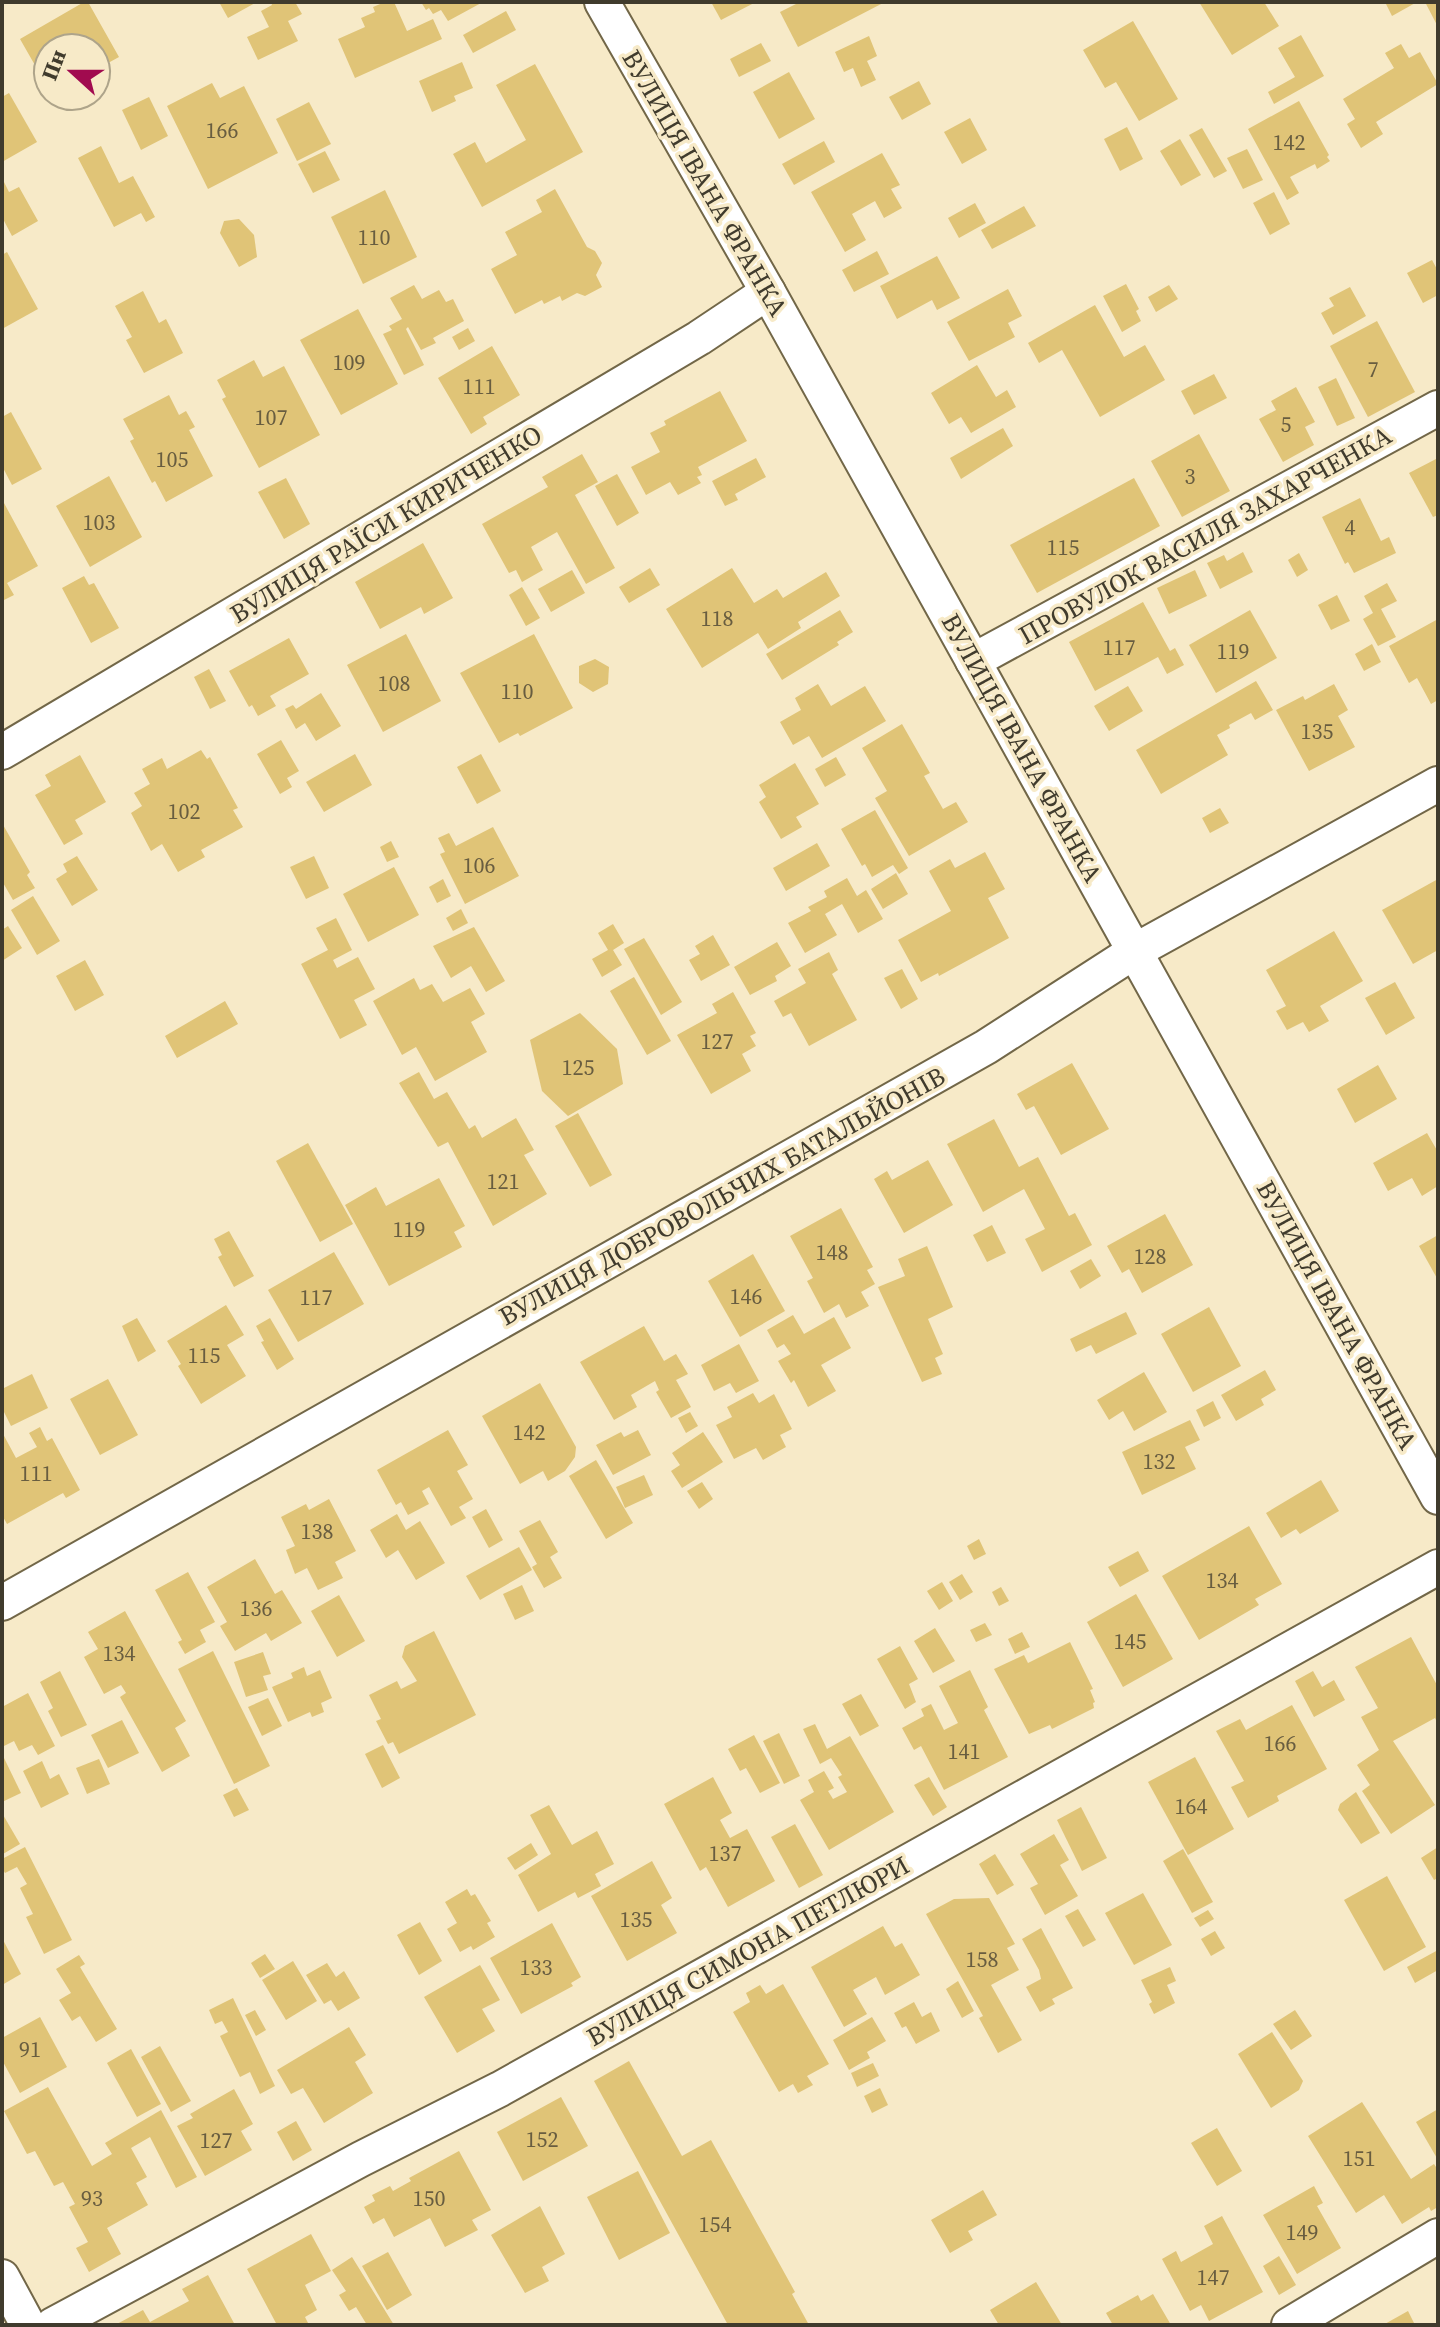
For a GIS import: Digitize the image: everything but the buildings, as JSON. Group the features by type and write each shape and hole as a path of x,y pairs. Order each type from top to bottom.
{"street":[{"name":"ВУЛИЦЯ ІВАНА ФРАНКА","path":"602,2 768,292 1438,1497"},
{"name":"ВУЛИЦЯ РАЇСИ КИРИЧЕНКО","path":"2,752 699,338 768,292"},
{"name":"ПРОВУЛОК ВАСИЛЯ ЗАХАРЧЕНКА","path":"973,661 1438,408"},
{"name":"ВУЛИЦЯ ДОБРОВОЛЬЧИХ БАТАЛЬЙОНІВ","path":"2,1603 986,1047 1135,951 1438,784"},
{"name":"ВУЛИЦЯ СИМОНА ПЕТЛЮРИ","path":"53,2325 361,2159 500,2089 1438,1567"},
{"path":"1289,2325 1438,2236"},
{"path":"2,2277 28,2325"}]}
